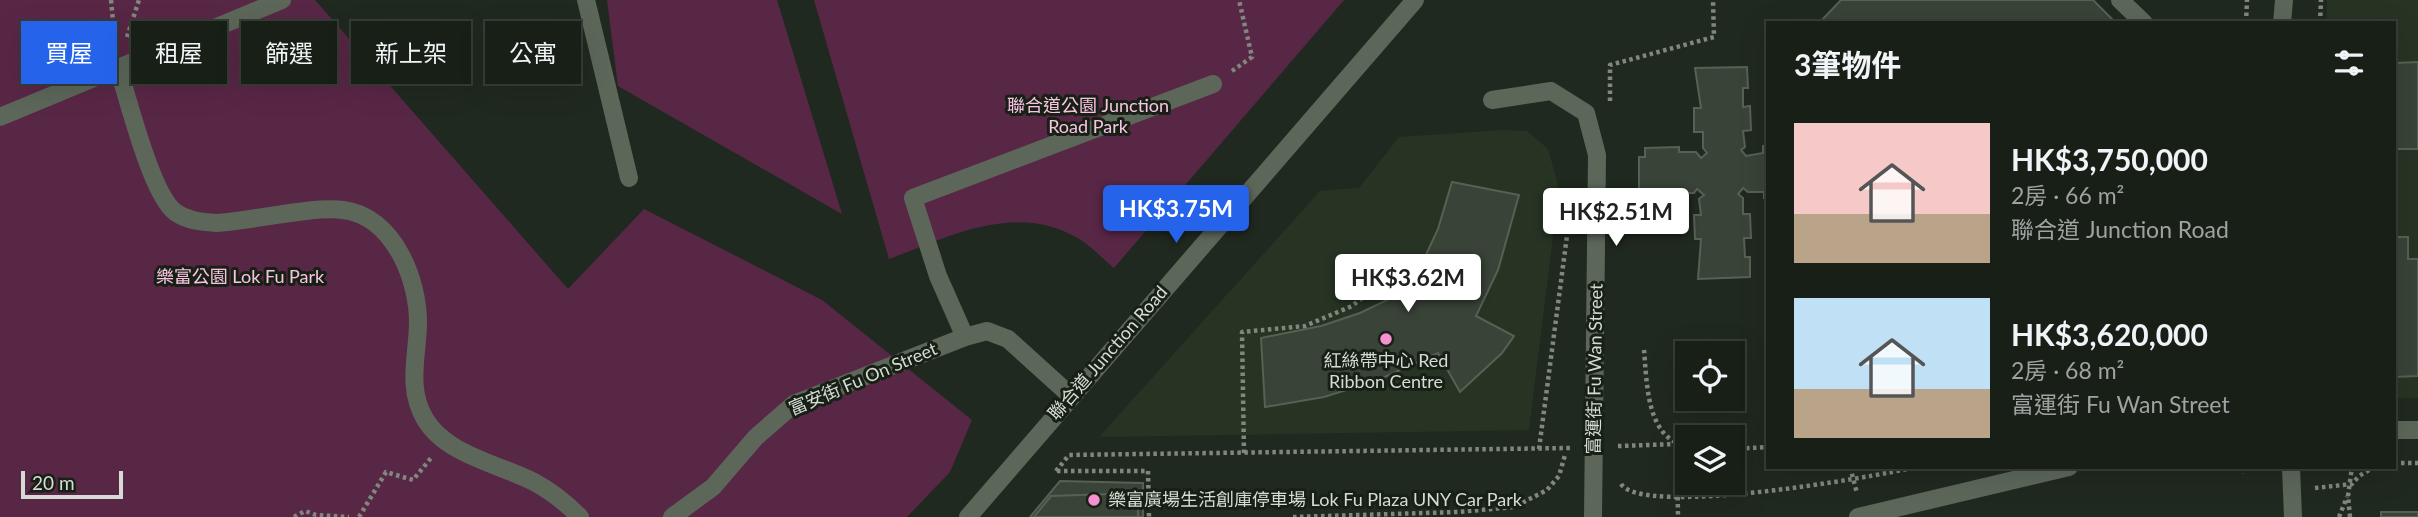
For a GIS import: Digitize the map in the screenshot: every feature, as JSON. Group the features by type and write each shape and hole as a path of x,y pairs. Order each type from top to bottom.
{"street":[{"path":"0,117 282,0"},
{"path":"586,0 629,178"},
{"name":"聯合道 Junction Road","path":"968,517 1415,0"},
{"path":"2120,0 2142,21"},
{"path":"2282,21 2284,0"},
{"path":"118,68 159,193 176,213 198,222 216,223 343,210 370,221 391,241 411,277 415,292 418,326 415,393 426,420 446,440 545,489 580,517"},
{"path":"965,337 938,276 913,198 1213,83"},
{"name":"富運街 Fu Wan Street","path":"1492,100 1551,92 1586,113 1597,155 1594,517"},
{"name":"富安街 Fu On Street","path":"672,517 713,487 756,437 794,404 965,337 987,331 1008,339 1071,396"},
{"path":"2396,430 2418,430"},
{"path":"1858,517 2061,469"},
{"path":"2291,469 2293,517"}],"path":[{"path":"111,0 118,68"},
{"path":"1213,83 1252,57 1239,0"},
{"path":"1611,107 1610,65 1714,37 1713,0"},
{"path":"2246,21 2247,0"},
{"path":"2320,21 2321,0"},
{"path":"1539,449 1568,227 1567,295"},
{"path":"1244,453 1242,332 1305,326 1352,306 1397,270"},
{"path":"1644,350 1649,401 1658,425 1675,442"},
{"path":"359,517 386,472 413,480 446,440"},
{"path":"1616,440 1617,454"},
{"path":"1293,517 1458,515 1500,510 1533,499 1559,476 1566,444"},
{"path":"1608,446 1675,444"},
{"path":"1149,517 1148,471 1056,471 1069,455 1580,447"},
{"path":"1745,448 1766,447"},
{"path":"2396,463 2418,463"},
{"path":"1851,469 1856,481"},
{"path":"1780,497 1907,469"},
{"path":"2339,517 2352,484 2352,469"},
{"path":"2352,484 2371,469"},
{"path":"1617,475 1623,489 1643,503"},
{"path":"1678,495 1678,517"},
{"path":"2348,496 2350,517"},
{"path":"1675,507 1688,508"},
{"path":"294,517 305,510 316,515 349,517"}],"shaded area":[{"path":"2327,0 2418,0 2418,398 2396,398 2396,21 2327,21"},
{"path":"1527,131 1548,149 1559,188 1529,430 1099,437 1320,191 1359,188 1399,137"}],"green space":[{"name":"樂富公園 Lok Fu Park","path":"0,0 315,0 333,21 241,21 241,84 337,84 337,25 351,41 351,84 389,84 568,289 644,209 822,300 972,420 950,472 907,517 0,517"},
{"path":"607,0 777,0 842,214 618,86"},
{"name":"聯合道公園 Junction Road Park","path":"814,0 1344,0 1114,268 1076,237 1053,227 1029,223 981,227 934,241 889,259"}],"building":[{"path":"1841,0 2093,0 2114,21 1821,21"},
{"path":"2418,62 2418,149 2396,149 2396,63"},
{"path":"1747,67 1748,88 1743,88 1743,107 1750,106 1751,130 1743,131 1745,147 1741,150 1746,156 1763,153 1763,146 1766,146 1766,198 1764,192 1748,192 1743,188 1738,194 1743,198 1743,214 1750,214 1751,238 1744,238 1745,257 1750,257 1750,277 1698,279 1701,239 1695,239 1694,215 1701,215 1699,199 1704,195 1697,189 1694,193 1680,193 1680,199 1646,200 1646,191 1639,190 1639,157 1645,157 1645,148 1679,147 1679,152 1696,152 1701,158 1707,153 1703,148 1703,132 1694,132 1694,108 1701,108 1695,68"},
{"path":"1452,182 1519,195 1498,270 1476,316 1514,336 1502,353 1460,392 1438,353 1378,380 1324,397 1265,407 1261,338 1321,326 1360,313 1410,289 1438,229"},
{"path":"2396,237 2408,237 2408,259 2418,259 2418,376 2396,377"},
{"name":"樂富廣場生活創庫停車場 Lok Fu Plaza UNY Car Park","path":"1060,481 1143,483 1143,517 1030,517"},
{"name":"樂富廣場生活創庫停車場 Lok Fu Plaza UNY Car Park","path":"1138,493 1138,517 1034,517 1051,496"},
{"path":"2381,512 2418,512 2418,517 2381,517"}],"place":[{"name":"紅絲帶中心 Red Ribbon Centre","path":"1386,339"},
{"name":"樂富廣場生活創庫停車場 Lok Fu Plaza UNY Car Park","path":"1094,500"}]}
